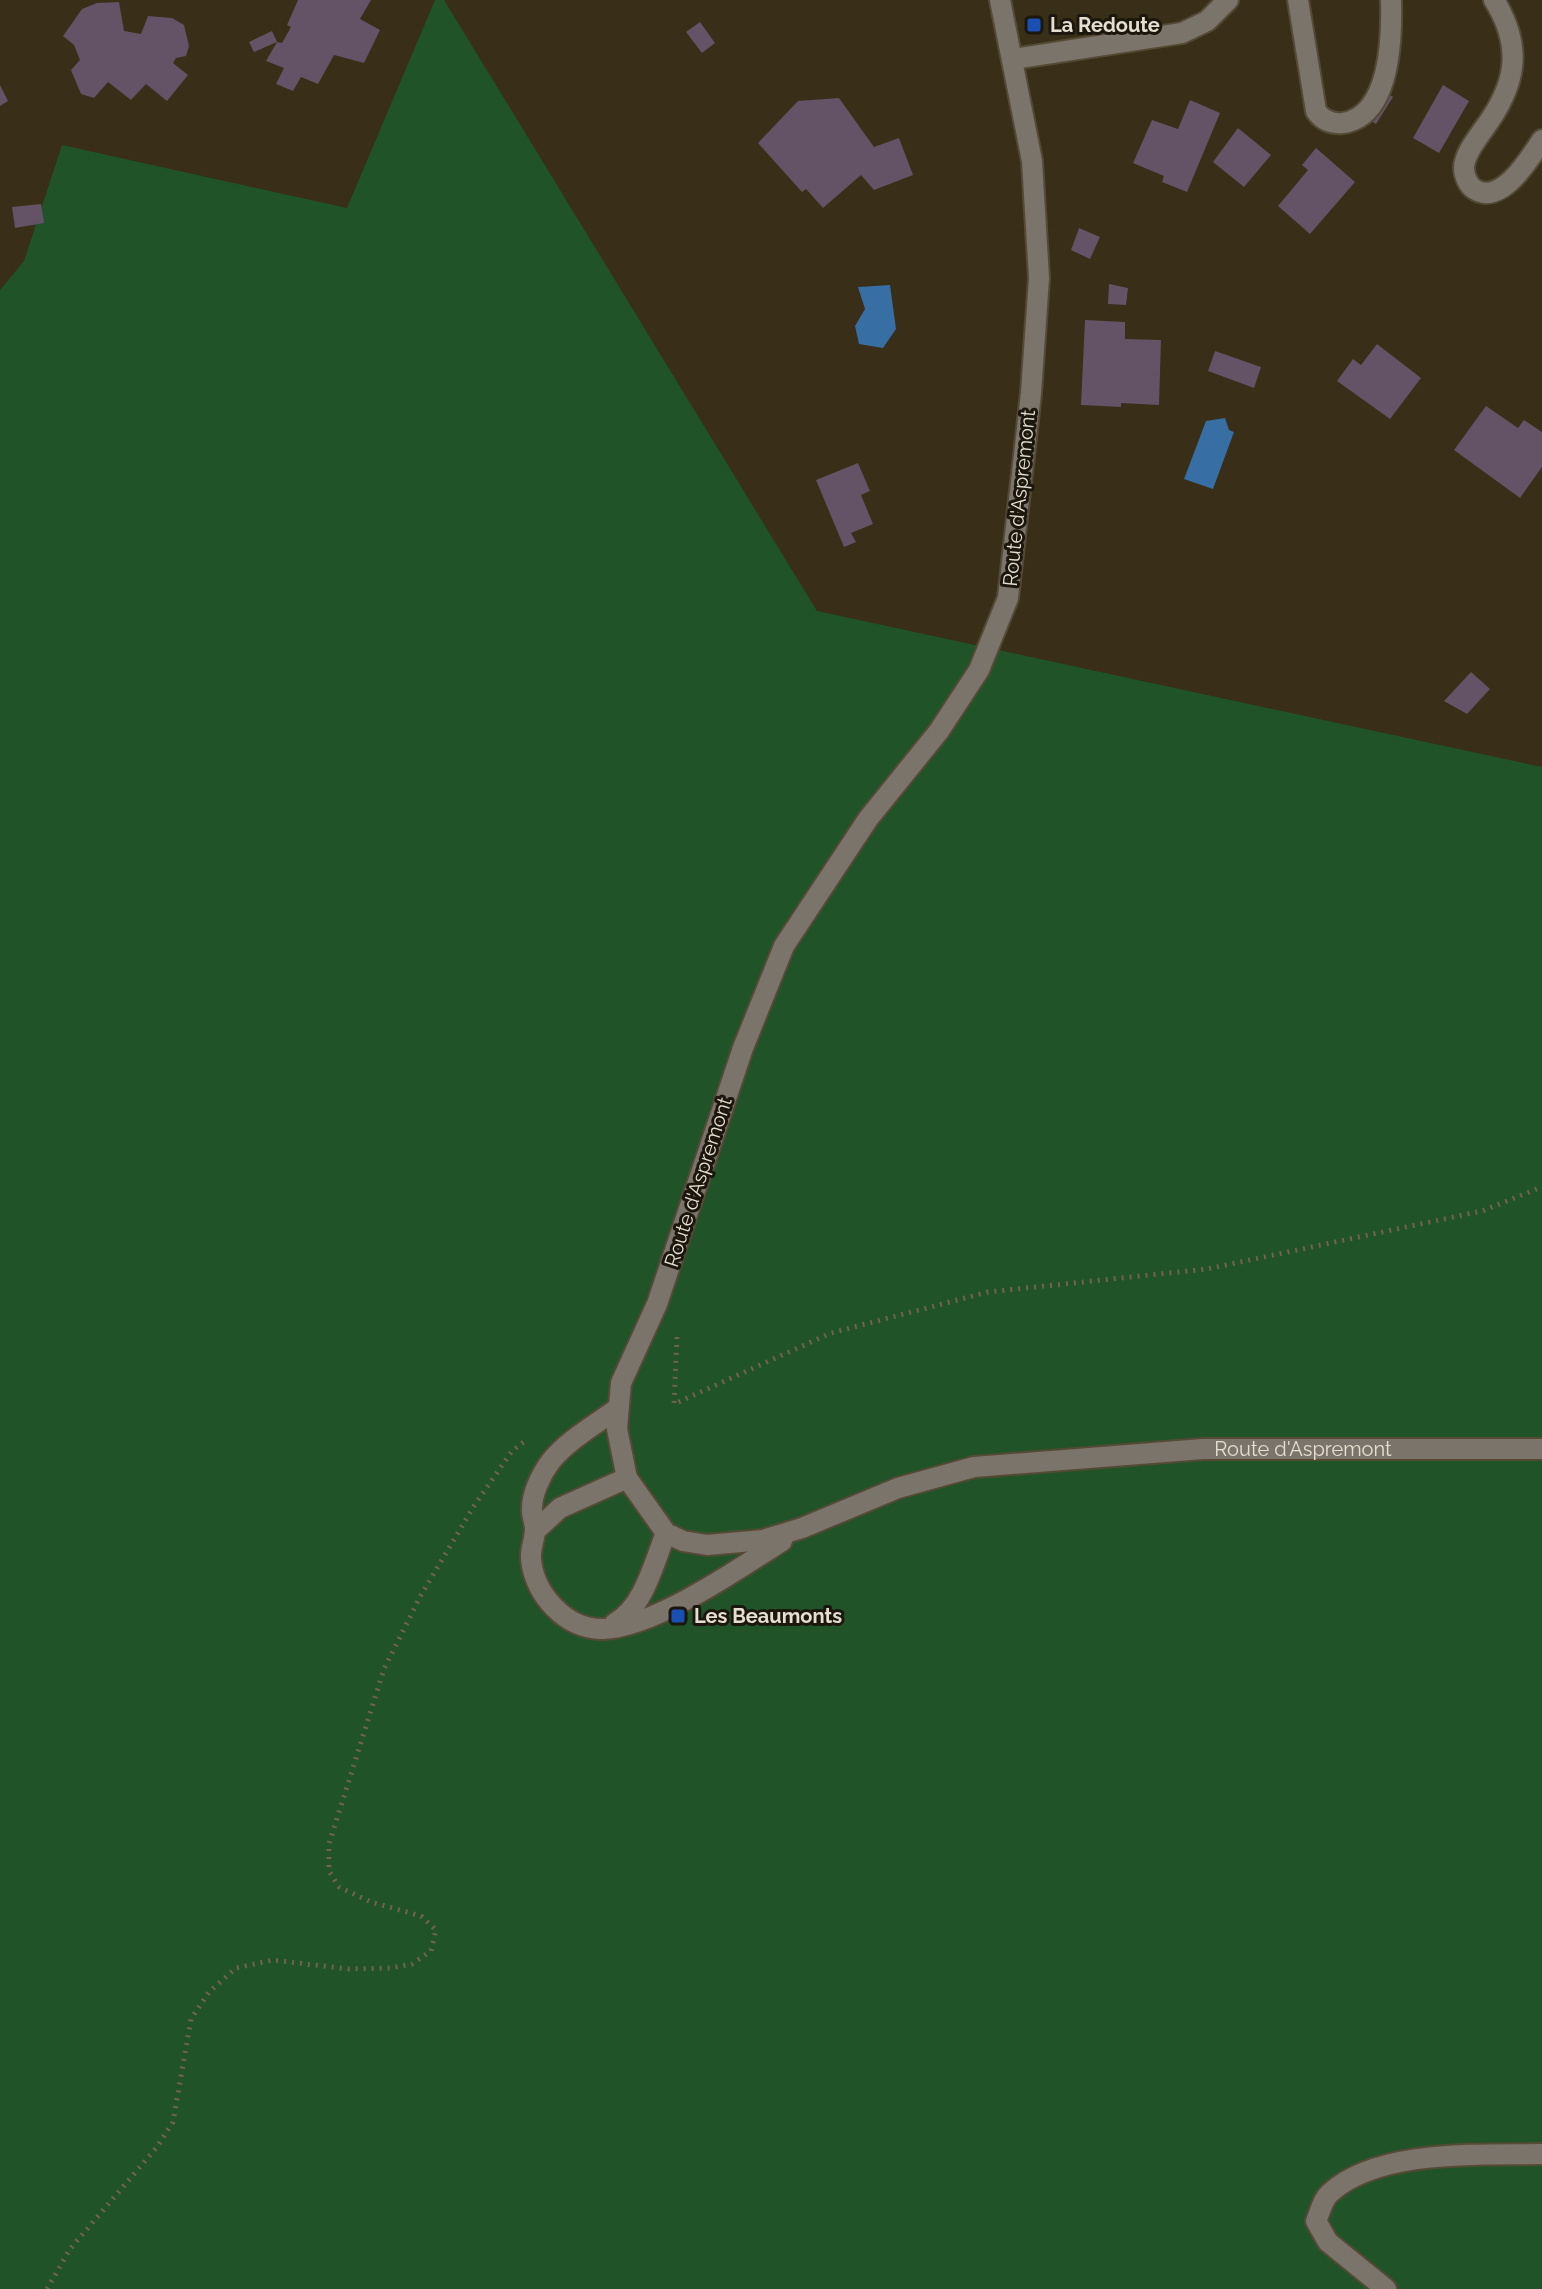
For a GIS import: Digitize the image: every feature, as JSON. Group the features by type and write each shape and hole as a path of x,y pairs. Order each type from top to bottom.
{"street":[{"name":"Route d'Aspremont","path":"1000,0 1032,161 1039,278 1031,393 1008,598 979,670 939,731 868,819 784,946 743,1048 657,1304 621,1383 617,1429 627,1478 666,1533 683,1541 707,1545 763,1540 802,1528 898,1488 974,1467 1203,1449 1542,1449"},
{"path":"1013,59 1182,33 1207,21 1228,0"},
{"path":"1298,0 1316,111 1325,120 1335,123 1358,117 1373,103 1379,92 1390,48 1391,0"},
{"path":"1494,0 1507,22 1514,54 1511,78 1497,112 1468,154 1464,165 1466,179 1474,189 1486,193 1500,190 1520,171 1542,140"},
{"path":"618,1408 552,1461 535,1492 532,1509 535,1531 530,1557 538,1586 548,1601 571,1620 604,1629 635,1621 700,1592 802,1528"},
{"path":"535,1531 560,1508 627,1478"},
{"path":"604,1629 621,1620 634,1606 666,1533"},
{"path":"1386,2289 1328,2242 1316,2221 1327,2195 1357,2174 1407,2159 1542,2154"}],"path":[{"path":"675,1326 678,1334 674,1404 831,1333 988,1292 1207,1269 1482,1211 1542,1187"},
{"path":"47,2289 70,2249 157,2147 173,2122 191,2019 209,1992 236,1968 273,1960 348,1969 391,1968 412,1964 431,1951 436,1930 421,1916 371,1902 339,1887 329,1871 329,1844 384,1669 421,1595 474,1506 512,1451 534,1434"}],"green space":[{"path":"435,0 444,0 817,611 1542,767 1542,2289 0,2289 0,290 24,261 62,145 347,208"}],"water":[{"path":"890,285 896,329 883,348 859,344 855,326 865,309 858,287"},
{"path":"1225,418 1229,430 1234,432 1213,489 1184,479 1206,421"}],"building":[{"path":"298,0 371,0 360,19 380,30 364,63 334,55 318,84 301,77 293,91 276,84 284,68 266,61 291,27 287,25"},
{"path":"119,2 124,31 141,34 148,16 172,18 184,25 189,46 186,56 176,58 173,63 188,75 167,101 146,84 131,100 108,82 94,98 81,94 71,70 80,60 74,45 63,36 82,9 97,3"},
{"path":"700,22 715,43 702,53 686,32"},
{"path":"272,31 277,42 254,52 249,42"},
{"path":"0,85 8,101 0,106"},
{"path":"1443,85 1469,101 1439,153 1413,138"},
{"path":"1385,92 1393,97 1376,124 1368,119"},
{"path":"839,98 874,147 899,138 913,175 874,190 861,175 823,208 806,189 802,192 758,143 798,101"},
{"path":"1190,100 1220,113 1187,192 1162,182 1164,176 1133,163 1152,120 1178,129"},
{"path":"1238,128 1271,155 1244,187 1213,162"},
{"path":"1316,148 1355,182 1310,234 1278,206 1308,170 1302,165"},
{"path":"41,204 44,223 15,228 12,207"},
{"path":"1079,228 1100,237 1090,259 1071,250"},
{"path":"1109,284 1128,288 1126,305 1108,304"},
{"path":"1085,320 1125,322 1125,339 1161,340 1159,405 1081,405"},
{"path":"1377,344 1421,378 1390,419 1337,381 1353,359 1361,365"},
{"path":"1215,351 1261,367 1254,388 1208,371"},
{"path":"1486,406 1518,428 1524,420 1542,432 1542,467 1520,498 1454,450"},
{"path":"858,463 870,491 861,495 873,524 851,533 856,542 844,547 816,480"},
{"path":"1471,672 1490,689 1467,714 1444,701"}],"place":[{"name":"La Redoute","path":"1034,25"},
{"name":"Les Beaumonts","path":"678,1616"}]}
